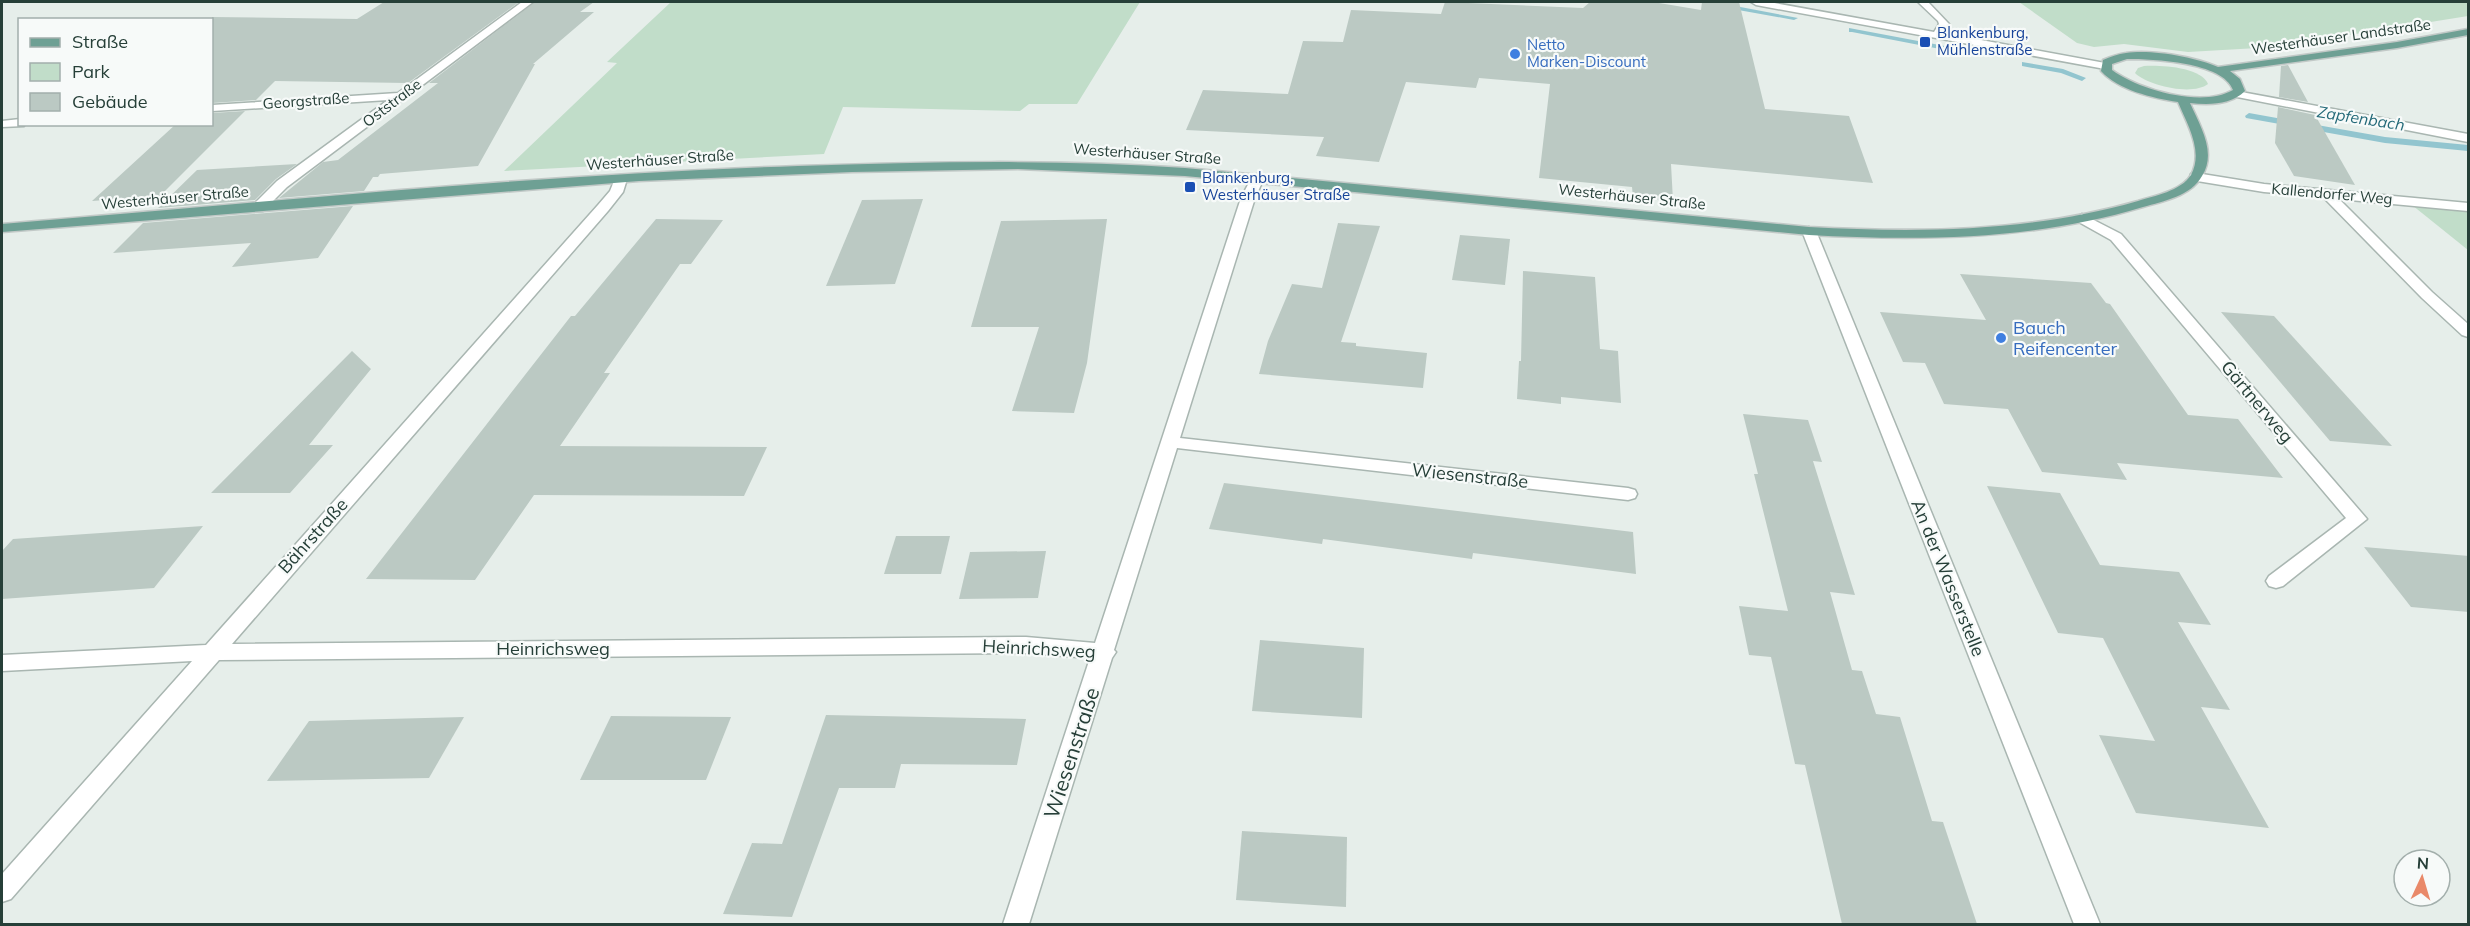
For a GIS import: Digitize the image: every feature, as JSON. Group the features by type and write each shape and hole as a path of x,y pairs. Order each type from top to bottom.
{"main road":[{"name":"Westerhäuser Landstraße","path":"2217,70 2469,32"},
{"path":"2146,56 2183,61 2217,70 2238,83 2240,87 2236,94 2215,99 2182,98 2151,93 2125,84 2109,75 2105,66 2118,58 2146,56"},
{"path":"2182,98 2199,135 2203,159 2196,177"},
{"name":"Westerhäuser Straße","path":"2,228 621,179 765,171 1016,165 1113,166 1258,178 1809,231 1891,235 1952,234 2012,229 2134,207 2185,188 2196,177"}],"street":[{"name":"Oststraße","path":"258,208 282,184 528,2"},
{"path":"1756,2 2105,66"},
{"path":"1923,2 1944,24 1936,36"},
{"path":"1828,27 1839,17"},
{"path":"2236,94 2469,138"},
{"name":"Georgstraße","path":"213,108 400,96"},
{"path":"2,124 18,123"},
{"name":"Kallendorfer Weg","path":"2196,177 2241,185 2469,207"},
{"name":"Wiesenstraße","path":"1016,924 1105,652 1169,442 1248,198 1258,178"},
{"name":"Bährstraße","path":"2,891 603,208 616,192 621,179"},
{"path":"2327,194 2427,295 2469,332"},
{"name":"Gärtnerweg","path":"2082,218 2116,237 2357,519 2276,581"},
{"name":"An der Wasserstelle","path":"1809,231 2087,924"},
{"name":"Wiesenstraße","path":"1169,442 1628,494"},
{"name":"Heinrichsweg","path":"2,663 210,652 1026,645 1105,652"}],"green space":[{"path":"671,2 1140,2 1077,104 1029,104 1020,111 843,107 824,154 504,171 617,63 607,62"},
{"path":"2019,2 2468,2 2468,16 2275,47 2188,52 2124,44 2094,47 2077,43"},
{"path":"2144,66 2180,68 2204,78 2208,84 2192,89 2160,85 2141,78 2135,73 2138,68"},
{"path":"2407,201 2468,207 2468,250"}],"building":[{"path":"384,2 519,2 408,83 275,81 256,100 213,103 212,17 357,19"},
{"path":"535,2 594,2 580,12 594,12 533,64 535,64 478,166 380,174 378,177 373,177 364,191 279,198 323,162 338,160 438,83 429,83"},
{"path":"1445,2 1583,8 1590,2 1653,2 1701,10 1702,2 1739,2 1765,109 1849,116 1873,183 1671,164 1673,201 1633,197 1632,187 1539,178 1550,84 1479,78 1476,88 1406,82 1379,162 1316,156 1324,137 1186,130 1203,90 1288,94 1303,41 1343,42 1351,10 1441,14"},
{"path":"2288,65 2308,102 2279,97 2281,66"},
{"path":"2278,107 2315,115 2355,185 2294,176 2275,143"},
{"path":"245,111 160,196 92,201 174,126 213,126 213,113"},
{"path":"297,164 276,179 255,200 158,208 197,170"},
{"path":"923,199 895,284 826,286 862,200"},
{"path":"353,206 318,258 232,267 251,243 113,253 143,223"},
{"path":"656,219 723,220 691,264 680,264 604,373 610,373 560,446 767,447 744,496 534,495 475,580 366,579 571,316 575,316"},
{"path":"1107,219 1087,363 1074,413 1012,411 1039,327 971,327 1001,221"},
{"path":"1338,223 1380,226 1341,342 1356,343 1356,346 1427,353 1423,388 1259,374 1268,341 1292,284 1322,288"},
{"path":"1460,235 1510,239 1505,285 1452,280"},
{"path":"1523,271 1595,277 1600,349 1618,351 1621,403 1561,397 1561,404 1517,399 1519,361 1521,361"},
{"path":"1960,274 2091,283 2106,303 2110,304 2188,415 2238,419 2283,478 2117,463 2127,480 2042,472 2008,409 1944,404 1925,363 1903,362 1880,312 1986,320"},
{"path":"2221,312 2274,316 2392,446 2330,441"},
{"path":"352,351 371,369 309,445 333,445 290,493 211,493"},
{"path":"1743,414 1808,420 1822,462 1813,461 1855,595 1830,592 1852,670 1862,671 1876,714 1900,717 1932,821 1943,822 1977,924 1842,924 1805,765 1795,764 1771,657 1749,655 1739,606 1788,611 1754,474 1758,474"},
{"path":"1224,483 1633,532 1636,574 1473,553 1472,559 1323,539 1322,544 1209,529"},
{"path":"1987,486 2060,493 2100,565 2179,572 2211,625 2178,622 2230,710 2201,707 2269,828 2136,813 2099,735 2155,741 2103,638 2058,633"},
{"path":"203,526 154,588 2,599 2,551 13,539"},
{"path":"896,536 950,536 941,574 884,574"},
{"path":"2364,547 2469,556 2469,612 2411,607"},
{"path":"1046,551 1038,598 959,599 970,552"},
{"path":"1260,640 1364,648 1362,718 1252,711"},
{"path":"826,715 1026,719 1017,765 901,764 895,788 839,788 792,917 723,914 752,843 782,844"},
{"path":"611,716 731,717 706,780 580,780"},
{"path":"464,717 429,778 267,781 309,721"},
{"path":"1242,831 1347,837 1346,907 1236,900"}],"waterway":[{"name":"Zapfenbach","path":"1705,2 1794,18"},
{"name":"Zapfenbach","path":"1852,30 1966,52"},
{"name":"Zapfenbach","path":"2025,64 2063,71 2082,78"},
{"name":"Zapfenbach","path":"2249,116 2385,140 2468,148"}],"place":[{"name":"Blankenburg, Mühlenstraße","path":"1925,42"},
{"name":"Netto Marken-Discount","path":"1515,54"},
{"name":"Blankenburg, Westerhäuser Straße","path":"1190,187"},
{"name":"Bauch Reifencenter","path":"2001,338"}]}
